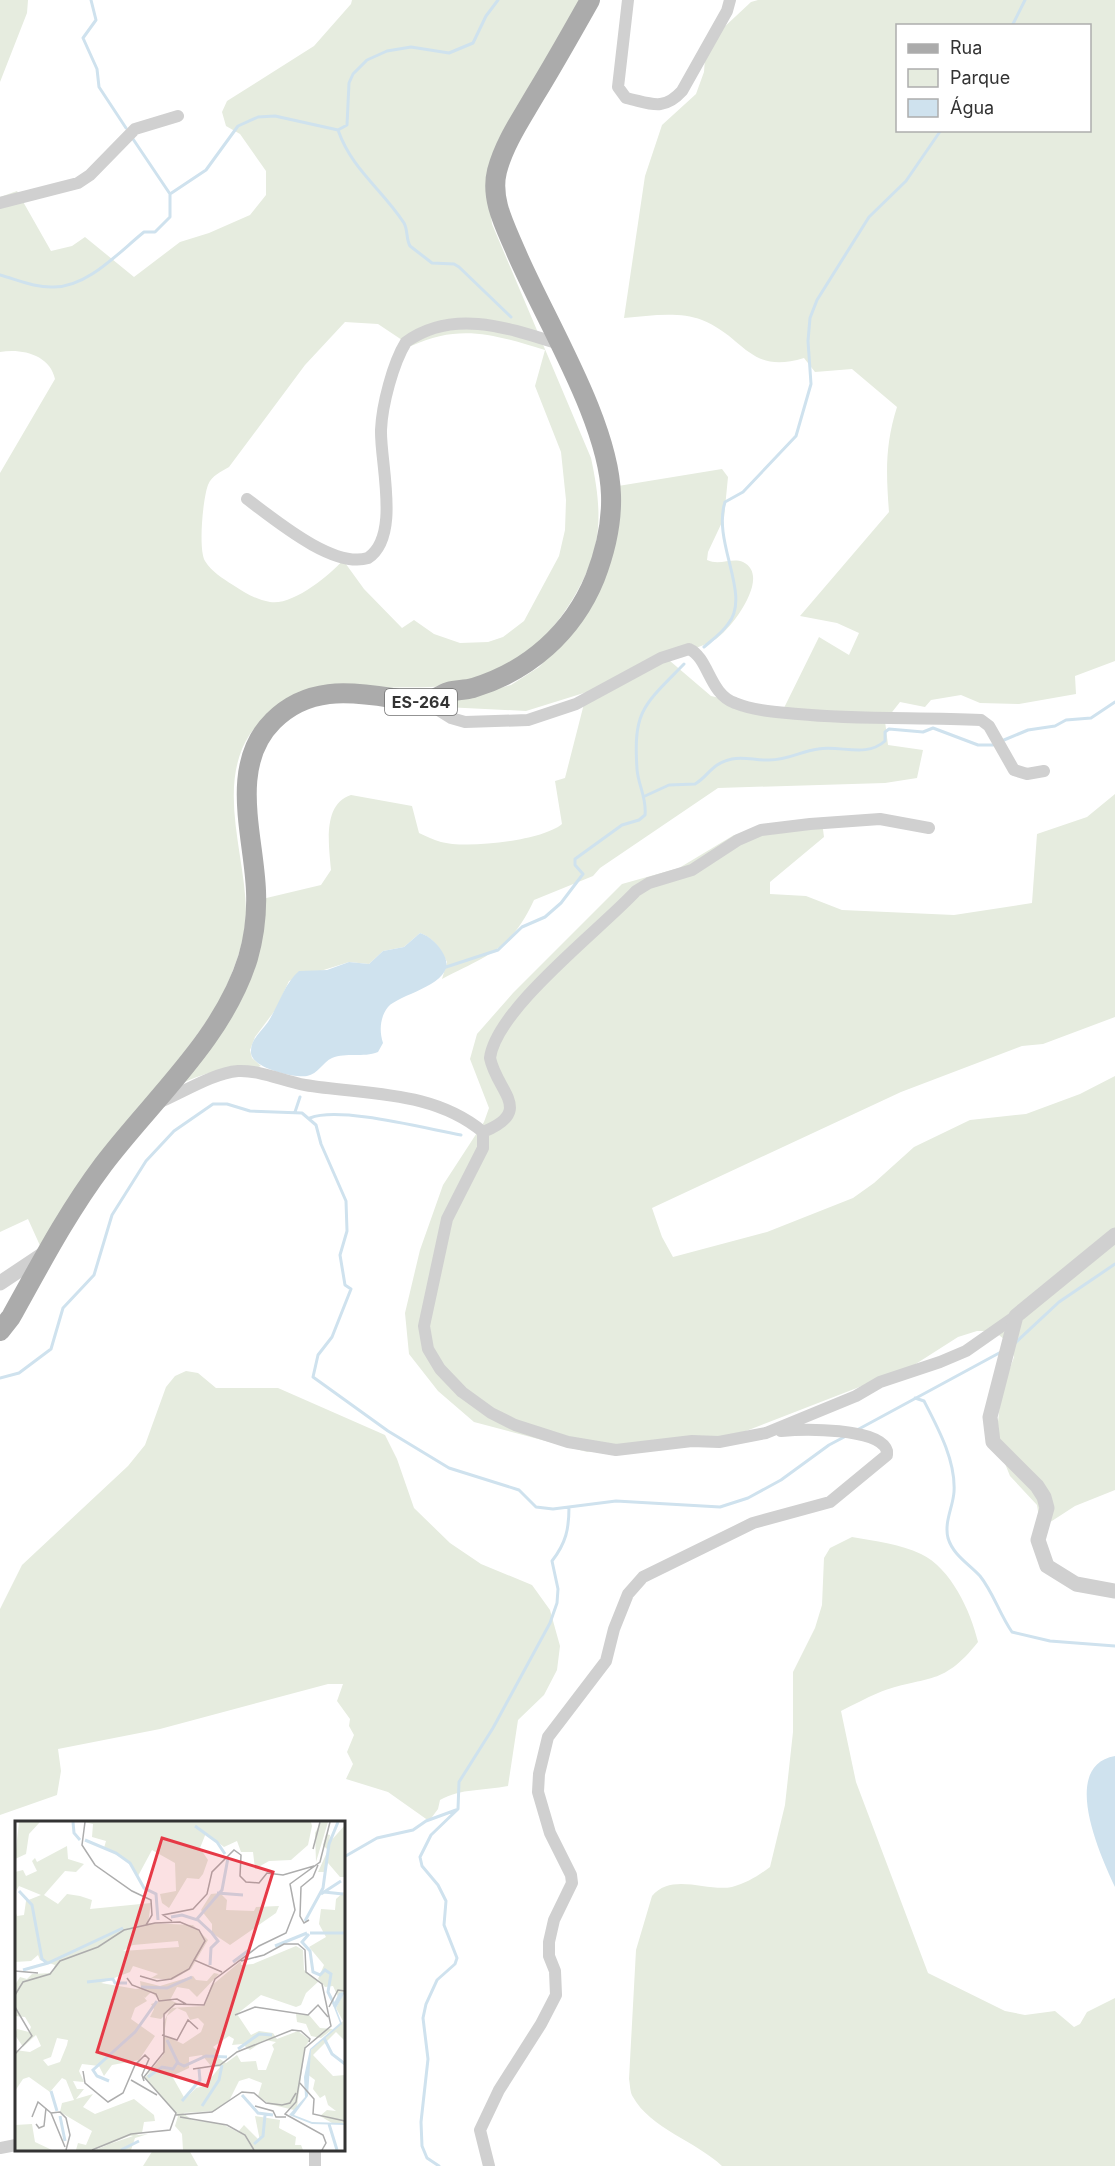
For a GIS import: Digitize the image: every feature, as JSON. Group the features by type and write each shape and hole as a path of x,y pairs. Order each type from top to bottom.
{"main road":[{"name":"ES-264","path":"4,1319 74,1203 107,1159 154,1105 224,1011 243,972 251,946 256,892 248,803 248,771 260,736 285,711 311,696 352,692 427,703 447,692 470,689 497,679 548,647 582,605 596,576 610,519 609,474 594,425 504,223 495,188 497,171 507,143 590,0"}],"street":[{"path":"628,0 618,87 626,98 661,106 674,99 682,91 727,11 730,0"},
{"path":"0,203 78,183 90,175 135,129 178,116"},
{"path":"247,499 328,552 354,560 368,558 378,547 386,516 381,426 392,372 406,342 440,326 479,323 502,327 559,344"},
{"path":"427,703 451,718 465,722 528,720 576,704 661,658 689,649 697,655 722,696 734,703 765,711 820,716 981,720 989,726 1014,770 1027,774 1044,771"},
{"path":"483,1132 500,1125 508,1117 511,1105 490,1058 498,1034 553,971 636,891 649,883 692,870 738,840 761,830 880,819 929,828"},
{"path":"154,1105 219,1075 250,1071 283,1081 410,1098 466,1117 483,1132 483,1148 447,1219 424,1326 428,1349 449,1380 474,1402 515,1425 594,1448 616,1450 692,1441 719,1442 766,1433 823,1428 853,1434 881,1443 887,1448 887,1455 830,1502 753,1523 652,1570 636,1583 614,1629 606,1661 548,1737 539,1774 538,1792 550,1833 571,1875 572,1883 555,1920 549,1942 549,1956 555,1971 556,1995 541,2024 499,2090 480,2130 489,2166"},
{"path":"766,1433 856,1396 880,1382 966,1351 1016,1316 1115,1235"},
{"path":"0,1283 47,1251"},
{"path":"1016,1316 990,1417 993,1442 1001,1453 1037,1486 1044,1497 1047,1508 1038,1540 1041,1555 1047,1566 1076,1584 1115,1591"},
{"path":"0,2148 15,2145"}],"green space":[{"path":"0,0 28,0 27,13 0,82"},
{"path":"352,0 579,0 488,192 492,224 591,458 598,499 594,551 580,586 559,620 535,646 507,666 475,680 457,684 375,689 282,712 255,727 240,754 235,776 235,822 246,913 240,948 229,981 219,1004 42,1250 28,1219 0,1232 0,473 55,379 47,364 34,355 17,351 0,352 0,197 17,191 51,251 72,246 85,237 134,277 180,242 209,233 250,215 266,195 266,171 240,134 226,126 222,112 227,101 314,46","holes":["345,322 378,324 411,346 429,339 462,333 494,336 545,350 535,386 561,452 566,500 565,530 559,556 524,621 503,637 488,642 460,643 434,634 414,620 402,628 364,589 343,560 310,588 299,595 279,602 255,598 218,574 205,561 202,546 202,523 206,492 212,479 229,467 305,365"]},
{"path":"758,0 1115,0 1115,661 1075,676 1076,694 1019,704 980,703 961,695 931,700 925,707 900,702 885,721 888,745 923,750 917,778 885,783 718,788 600,868 593,876 534,900 525,917 507,941 485,957 442,979 447,962 433,941 420,933 404,947 383,951 369,964 349,962 289,981 276,1009 255,1037 250,1050 252,1058 261,1066 250,1070 229,1069 212,1072 178,1085 216,1030 258,900 321,885 331,870 329,827 335,807 342,800 351,795 412,806 419,833 453,844 485,844 522,839 552,830 562,824 555,781 565,778 587,692 526,711 445,707 446,702 511,685 539,667 578,626 612,487 722,469 728,477 724,518 708,552 707,560 743,562 751,569 753,579 751,590 739,614 716,639 697,648 663,655 711,696 782,712 819,637 849,655 859,633 837,623 800,616 889,512 887,459 897,407 852,369 815,372 804,358 786,362 771,362 748,352 716,327 693,317 653,315 624,318 645,176 662,125 696,94 704,72 706,44 751,2"},
{"path":"1115,794 1115,1017 1043,1044 1022,1046 901,1092 652,1208 662,1237 673,1257 767,1232 853,1198 874,1183 914,1147 970,1120 1026,1114 1080,1094 1115,1076 1115,1490 1075,1506 1038,1530 1040,1524 1037,1505 1010,1476 996,1441 1001,1393 1014,1357 1010,1344 994,1331 977,1331 958,1337 911,1367 728,1438 587,1452 474,1422 438,1391 409,1354 405,1313 420,1250 443,1185 484,1122 489,1108 470,1059 477,1034 513,993 622,884 679,868 734,835 822,822 824,837 770,882 770,894 806,896 842,910 954,915 1032,903 1037,834 1087,817"},
{"path":"186,1371 198,1373 216,1388 278,1388 385,1435 397,1459 414,1508 450,1543 481,1564 532,1585 550,1610 560,1646 557,1670 544,1695 518,1720 508,1786 448,1796 440,1800 438,1809 429,1821 388,1792 346,1779 353,1764 347,1752 354,1735 349,1726 350,1719 337,1701 343,1684 328,1684 160,1729 58,1749 61,1771 57,1795 0,1815 0,1609 22,1565 128,1466 145,1445 166,1387 175,1376"},
{"path":"852,1537 905,1548 921,1554 942,1569 965,1605 978,1642 965,1657 942,1674 894,1687 841,1711 856,1782 928,1973 1005,2011 1025,2015 1055,2011 1074,2027 1080,2024 1087,2012 1115,1998 1115,2166 722,2166 700,2149 662,2126 641,2108 632,2095 629,2079 636,1950 652,1896 669,1885 732,1887 752,1879 770,1867 785,1805 793,1732 793,1672 815,1628 822,1605 824,1558 830,1548"},
{"path":"152,2151 190,2151 198,2166 143,2166"}],"water":[{"path":"420,933 437,944 444,955 446,965 436,981 388,1007 382,1020 383,1043 378,1052 332,1058 307,1076 274,1071 253,1058 251,1048 254,1039 268,1022 289,982 299,971 327,970 349,962 369,964 383,951 404,947"},
{"path":"1115,1756 1115,1887 1094,1835 1087,1794 1089,1776 1098,1763"}],"waterway":[{"path":"91,0 96,20 83,38 97,69 99,87 126,128"},
{"path":"170,194 206,170 238,126 258,117 275,116 338,130 347,125 349,83 353,74 367,60 387,51 411,47 449,53 473,43 486,16 498,0"},
{"path":"1013,24 1025,0"},
{"path":"338,130 351,157 404,223 410,246 432,263 454,264 459,267 511,317"},
{"path":"704,647 726,627 734,612 736,598 734,583 723,534 722,518 725,502 743,492 796,436 811,384 808,341 810,318 817,300 869,217 906,181 940,132"},
{"path":"0,275 40,286 54,287 79,281 114,258 144,232 155,232 170,217 170,194 133,139"},
{"path":"443,968 498,950 522,927 545,917 561,903 583,874 575,865 575,859 622,825 639,820 645,815 645,803 637,769 636,749 640,721 650,700 684,664"},
{"path":"1004,740 1028,730 1055,726 1066,720 1091,718 1115,702"},
{"path":"645,796 669,785 695,784 719,764 732,759 776,760 818,749 870,749 885,741 885,732 889,729 923,732 933,728 978,745 993,745"},
{"path":"295,1112 300,1097"},
{"path":"0,1378 19,1373 51,1349 63,1308 94,1275 112,1215 146,1161 174,1131 213,1104 227,1104 250,1111 302,1113 316,1125 321,1144 346,1201 347,1231 340,1255 345,1285 351,1289 332,1337 318,1355 313,1377 388,1431 449,1468 519,1490 536,1507 553,1509 616,1501 720,1507 748,1498 781,1480 829,1445 846,1436"},
{"path":"310,1118 324,1115 362,1117 461,1135"},
{"path":"1014,1344 1059,1302 1115,1264"},
{"path":"857,1430 1001,1352"},
{"path":"915,1398 924,1401 945,1445 952,1468 954,1492 947,1526 950,1544 985,1582 1012,1632 1050,1641 1115,1646"},
{"path":"439,2166 427,2158 422,2146 421,2122 428,2059 423,2018 426,2004 437,1980 455,1964 457,1958 444,1925 446,1901 438,1885 422,1866 420,1857 431,1835 458,1809 459,1782 493,1728 550,1623 557,1603 558,1589 552,1561 566,1536 569,1507"},
{"path":"345,1856 377,1838 413,1830 426,1821 456,1810"}]}
